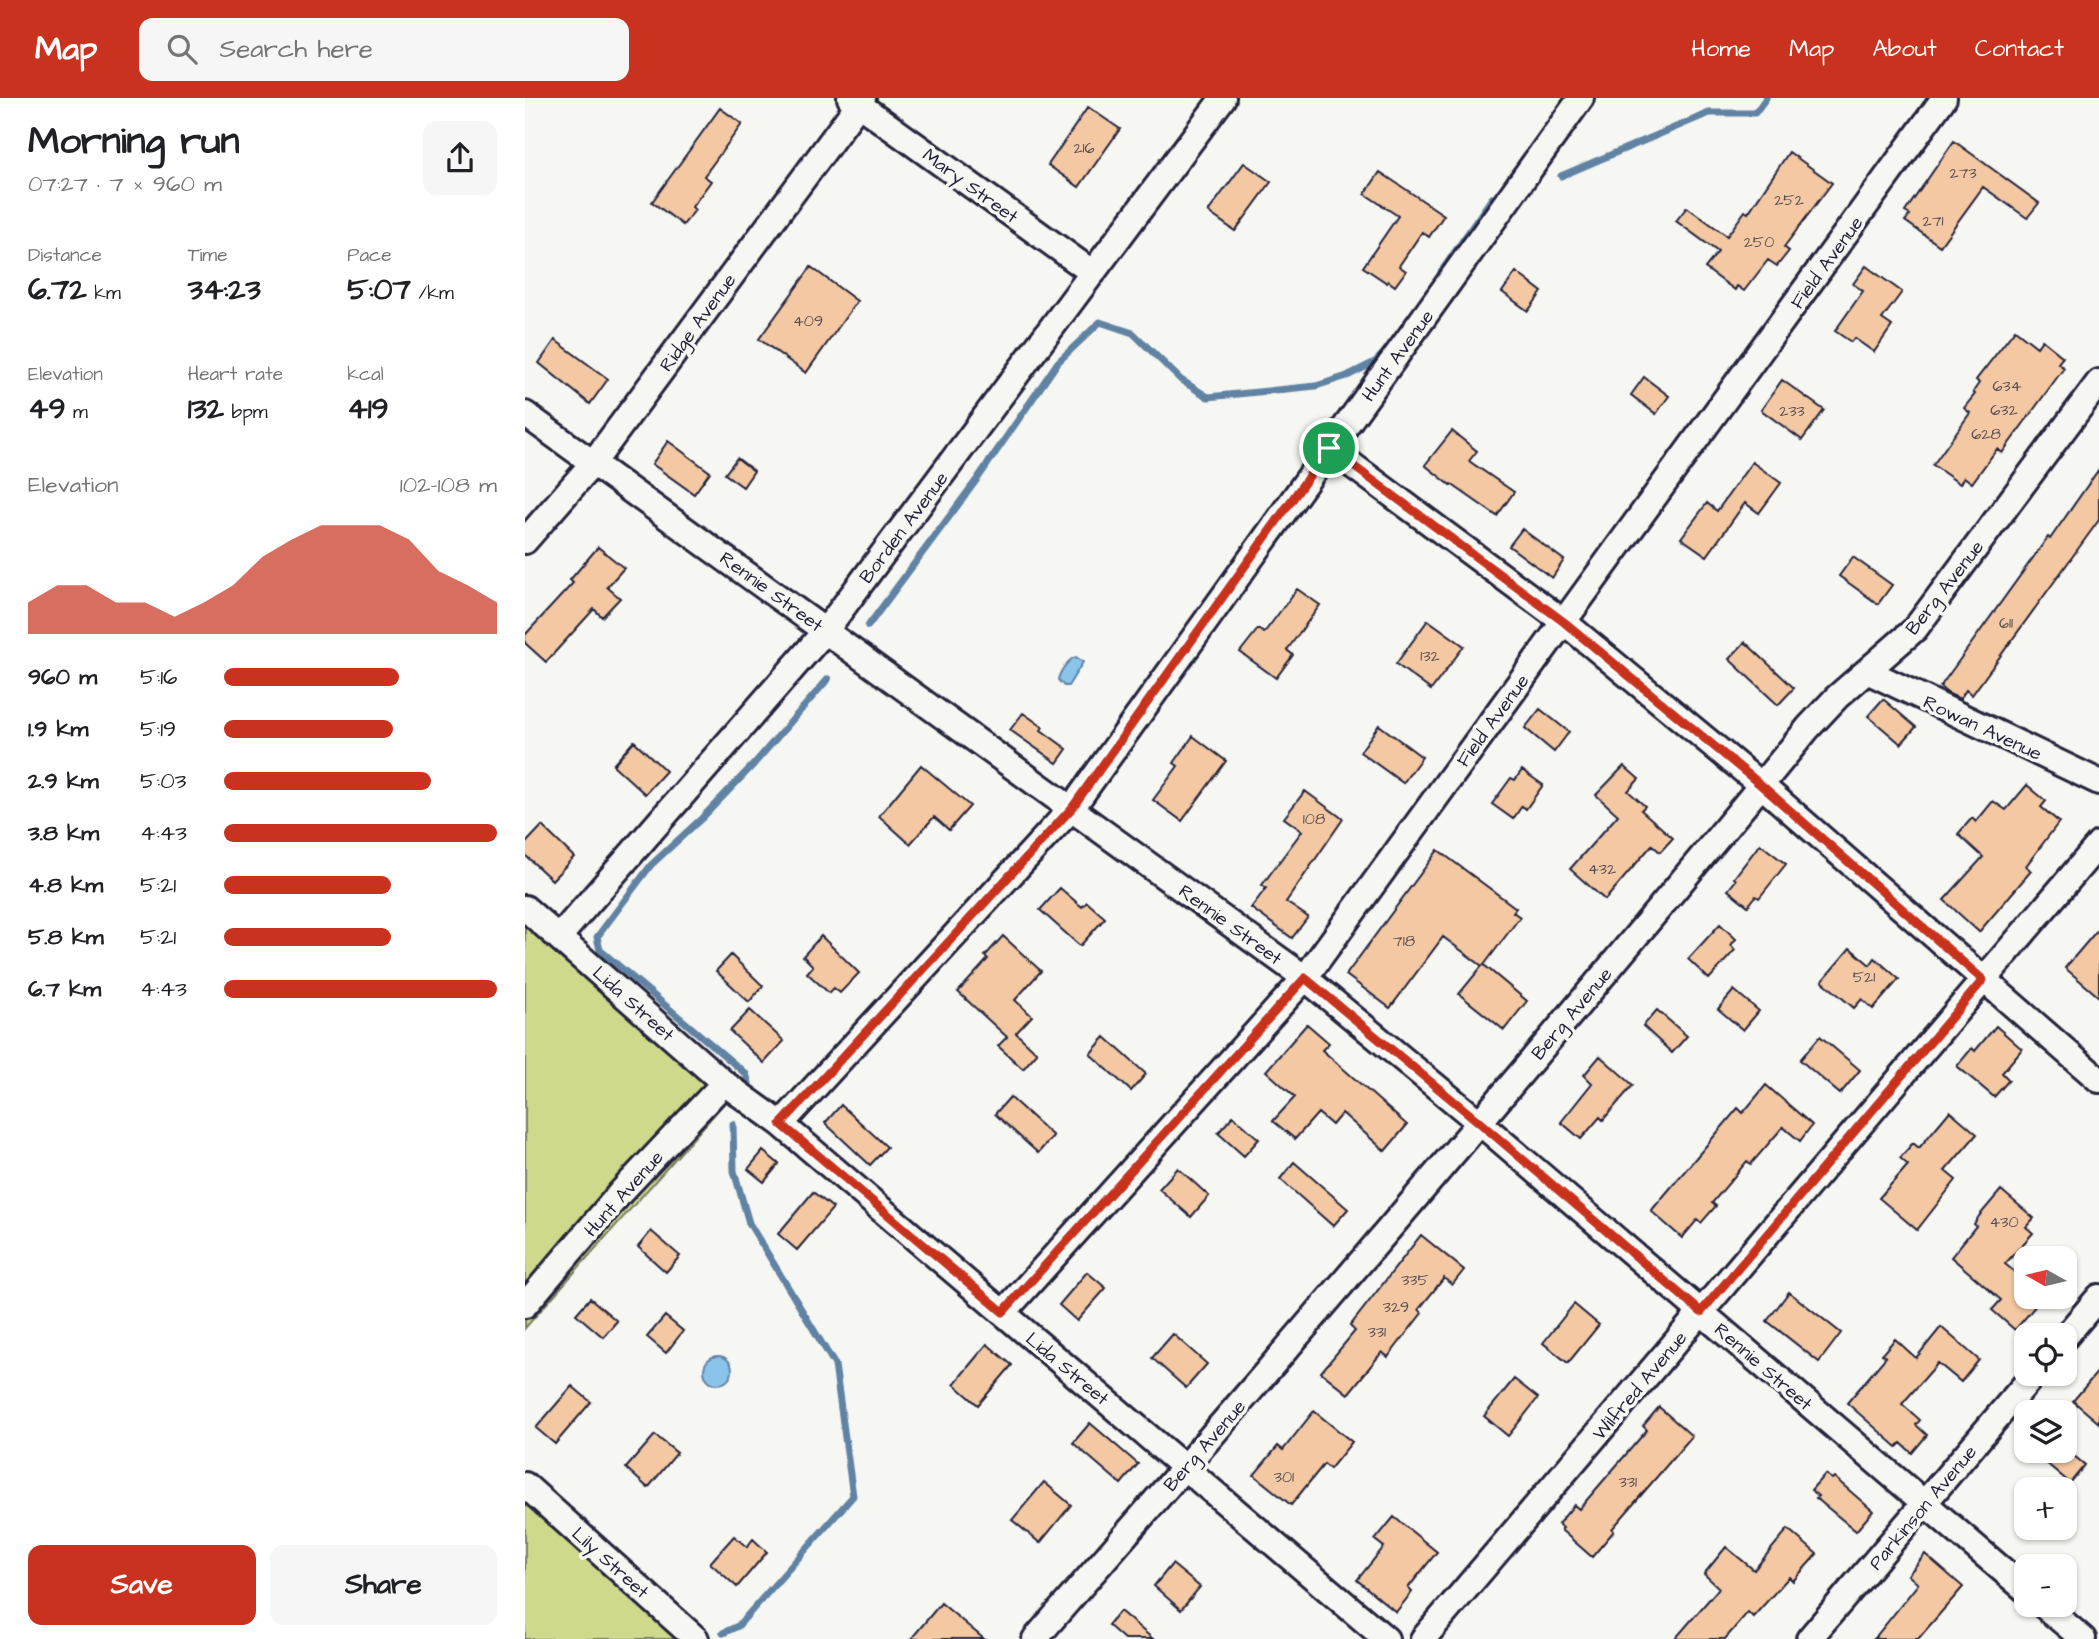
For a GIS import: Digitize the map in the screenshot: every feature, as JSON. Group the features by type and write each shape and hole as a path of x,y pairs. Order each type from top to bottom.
{"street":[{"name":"Borden Avenue","path":"559,937 827,630 1223,98"},
{"name":"Hunt Avenue","path":"781,1124 1072,808 1581,98"},
{"name":"Field Avenue","path":"1003,1312 1305,978 1944,98"},
{"name":"Mary Street","path":"857,100 1093,273"},
{"name":"Ridge Avenue","path":"525,541 593,463 857,100"},
{"name":"Berg Avenue","path":"1035,1639 1185,1468 1479,1122 1808,727 1915,629 2099,382"},
{"name":"Rennie Street","path":"525,414 1305,978 1479,1122 2014,1580"},
{"path":"1329,448 1564,622 1761,785 2099,1080"},
{"name":"Rowan Avenue","path":"1867,671 2099,782"},
{"name":"Wilfred Avenue","path":"1423,1639 2099,844"},
{"name":"Lida Street","path":"525,908 724,1083 781,1124 1386,1639"},
{"name":"Hunt Avenue","path":"525,1305 621,1192 724,1083"},
{"path":"2077,1323 2099,1297"},
{"name":"Parkinson Avenue","path":"1809,1639 2024,1386"},
{"name":"Lily Street","path":"525,1485 696,1639"},
{"path":"2057,1617 2083,1639"}],"green space":[{"path":"525,908 736,1090 525,1328"},
{"path":"525,1485 698,1639 525,1639"}],"water":[{"path":"1076,657 1083,662 1068,686 1064,686 1058,680 1060,674 1067,663"},
{"path":"718,1356 728,1360 732,1370 728,1380 718,1384 708,1380 704,1370 708,1360"}],"building":[{"path":"1088,107 1120,129 1079,187 1048,165"},
{"path":"720,108 742,124 704,176 711,181 683,225 652,202"},
{"path":"1954,141 2039,203 2027,218 1983,187 1940,246 1905,221 1910,215 1905,212"},
{"path":"1789,152 1832,183 1784,247 1789,251 1777,266 1768,260 1744,291 1737,286 1735,290 1705,268 1718,252 1676,221 1687,207 1727,236 1745,211 1748,213"},
{"path":"1244,163 1271,182 1235,231 1208,212"},
{"path":"1380,172 1444,215 1429,237 1422,232 1399,266 1406,271 1395,286 1363,267 1398,216 1365,194"},
{"path":"1866,266 1902,292 1882,319 1892,326 1874,352 1854,338 1851,342 1835,331 1863,291 1853,284"},
{"path":"811,267 857,301 806,373 759,339"},
{"path":"1516,272 1542,292 1528,311 1502,292"},
{"path":"2015,330 2037,347 2042,340 2063,357 2058,363 2064,368 2002,453 1997,449 1972,483 1964,477 1960,484 1933,465 1970,413 1964,408 1975,394 1973,392 1979,383 1976,380"},
{"path":"555,340 608,379 590,404 539,363"},
{"path":"1644,377 1669,396 1656,414 1631,395"},
{"path":"1782,380 1824,410 1802,440 1761,410"},
{"path":"1452,431 1477,451 1469,461 1514,492 1497,516 1425,465"},
{"path":"668,441 710,472 694,494 652,464"},
{"path":"737,458 754,471 743,487 725,474"},
{"path":"1752,462 1781,483 1759,513 1745,503 1707,556 1681,538 1707,503 1717,511"},
{"path":"2099,469 2099,520 1972,695 1966,690 1960,699 1947,693 1940,687"},
{"path":"1522,529 1564,560 1552,578 1509,546"},
{"path":"598,547 624,568 607,587 620,598 602,617 594,609 546,662 525,643 525,635 573,583 570,580"},
{"path":"1853,557 1892,585 1878,604 1839,576"},
{"path":"1297,589 1320,605 1287,650 1293,655 1276,678 1240,652 1258,629 1264,633"},
{"path":"1428,620 1464,646 1431,690 1396,664"},
{"path":"1745,642 1794,688 1778,705 1729,659"},
{"path":"1883,699 1916,727 1901,744 1868,716"},
{"path":"1540,709 1569,732 1554,752 1525,728"},
{"path":"1023,713 1067,749 1057,763 1010,730"},
{"path":"1379,725 1422,757 1403,783 1360,752"},
{"path":"1193,736 1226,761 1182,821 1153,800 1178,766 1174,763"},
{"path":"634,741 666,771 645,794 613,765"},
{"path":"921,765 970,806 949,830 934,817 910,844 879,816"},
{"path":"1624,766 1639,779 1628,791 1645,806 1641,810 1673,838 1660,852 1652,845 1605,900 1570,869 1618,815 1596,795"},
{"path":"1522,770 1543,785 1526,809 1522,806 1513,819 1492,804 1511,778 1515,780"},
{"path":"2027,785 2046,801 2041,807 2059,822 2026,866 2031,871 1979,932 1944,900 1983,857 1958,834 1972,818 1976,822 1993,801 2006,810"},
{"path":"1305,791 1343,819 1286,902 1308,917 1292,938 1251,908 1266,888 1262,885 1302,831 1284,818"},
{"path":"542,826 574,857 552,880 525,855 525,844"},
{"path":"1760,844 1786,864 1759,898 1756,896 1748,906 1728,890"},
{"path":"1438,850 1516,908 1513,912 1520,917 1484,965 1527,1001 1504,1030 1459,994 1482,966 1443,937 1390,1008 1346,975"},
{"path":"1060,888 1082,907 1087,902 1105,918 1080,946 1040,910"},
{"path":"1720,924 1736,939 1731,945 1735,950 1709,979 1688,959"},
{"path":"2099,928 2099,997 2065,968"},
{"path":"821,936 859,973 840,993 834,988 829,993 807,973 813,966 803,956"},
{"path":"1003,936 1041,971 1015,1000 1032,1016 1016,1033 1037,1053 1023,1069 998,1046 1007,1037 958,992 988,959 985,956"},
{"path":"1850,948 1870,965 1875,958 1899,979 1873,1009 1862,999 1854,1008 1822,981"},
{"path":"731,955 763,986 749,1002 716,971"},
{"path":"1734,990 1759,1011 1743,1030 1718,1009"},
{"path":"750,1010 784,1041 764,1063 730,1031"},
{"path":"1657,1010 1687,1036 1672,1053 1643,1026"},
{"path":"1307,1024 1329,1043 1322,1050 1407,1125 1385,1151 1342,1113 1332,1125 1318,1113 1295,1139 1273,1121 1295,1097 1266,1071"},
{"path":"1996,1026 2022,1049 2002,1073 2009,1080 1994,1097 1957,1066 1972,1048 1975,1051"},
{"path":"1820,1036 1860,1070 1840,1094 1800,1060"},
{"path":"1105,1037 1146,1074 1131,1091 1090,1054"},
{"path":"1600,1056 1633,1085 1603,1120 1600,1117 1581,1139 1561,1122 1592,1083 1584,1075"},
{"path":"1766,1085 1812,1125 1800,1141 1783,1127 1751,1164 1747,1161 1712,1203 1716,1206 1701,1223 1697,1220 1682,1238 1651,1211 1738,1108 1743,1113"},
{"path":"1010,1097 1053,1136 1038,1153 995,1114"},
{"path":"841,1105 887,1147 870,1165 825,1123"},
{"path":"1950,1111 1977,1134 1945,1171 1956,1180 1917,1230 1879,1198 1908,1165 1900,1158 1913,1143 1919,1148"},
{"path":"1233,1116 1259,1139 1244,1156 1218,1133"},
{"path":"763,1151 779,1164 764,1182 748,1169"},
{"path":"1294,1162 1348,1209 1333,1226 1280,1179"},
{"path":"1178,1168 1209,1196 1191,1217 1159,1189"},
{"path":"2001,1190 2034,1218 2026,1227 2033,1233 2021,1246 2014,1246 2014,1254 2005,1264 2014,1271 2014,1309 2033,1309 2021,1323 2014,1323 2014,1329 1992,1310 2001,1300 1951,1257 1976,1226 1974,1224"},
{"path":"813,1192 833,1208 797,1250 778,1234"},
{"path":"651,1231 680,1256 666,1272 638,1247"},
{"path":"1421,1235 1464,1270 1452,1285 1444,1278 1419,1309 1422,1313 1388,1357 1382,1352 1348,1394 1321,1372 1355,1331 1350,1326"},
{"path":"1087,1272 1106,1288 1077,1321 1059,1305"},
{"path":"1789,1292 1841,1333 1819,1362 1767,1321"},
{"path":"590,1298 617,1321 603,1337 576,1314"},
{"path":"1574,1304 1599,1325 1568,1363 1543,1343"},
{"path":"665,1316 683,1331 666,1353 647,1337"},
{"path":"1941,1327 1979,1360 1961,1382 1938,1363 1902,1404 1920,1420 1916,1425 1927,1435 1912,1453 1901,1443 1897,1447 1847,1403 1886,1357 1882,1354 1895,1339 1916,1358"},
{"path":"1173,1334 1207,1364 1186,1388 1152,1358"},
{"path":"987,1344 1012,1365 978,1405 954,1384"},
{"path":"2099,1370 2099,1423 2077,1404 2077,1400 2074,1400"},
{"path":"1514,1379 1538,1398 1508,1436 1484,1416"},
{"path":"572,1386 591,1402 555,1444 536,1428"},
{"path":"1659,1407 1692,1436 1612,1529 1614,1531 1592,1557 1561,1530 1563,1528 1558,1524 1574,1505 1579,1509 1647,1430 1643,1426"},
{"path":"1314,1411 1352,1442 1330,1469 1324,1464 1291,1505 1254,1475 1278,1446 1283,1450"},
{"path":"1090,1423 1138,1464 1121,1484 1073,1443"},
{"path":"655,1435 677,1453 648,1488 626,1468"},
{"path":"2077,1458 2085,1465 2075,1477 2063,1477 2046,1463 2077,1463"},
{"path":"1825,1474 1832,1479 1834,1477 1873,1511 1856,1531 1816,1498 1818,1496 1811,1490"},
{"path":"1044,1482 1071,1505 1040,1543 1012,1520"},
{"path":"1394,1517 1437,1552 1408,1588 1412,1592 1396,1612 1357,1580 1384,1547 1375,1540"},
{"path":"1788,1529 1817,1554 1793,1581 1789,1577 1753,1617 1748,1612 1725,1639 1675,1639 1719,1588 1704,1574 1726,1547 1754,1570"},
{"path":"734,1536 747,1547 753,1539 767,1552 737,1587 710,1563"},
{"path":"1925,1554 1963,1587 1918,1639 1874,1639 1918,1584 1908,1575"},
{"path":"1172,1564 1200,1587 1181,1610 1154,1586"},
{"path":"941,1603 984,1639 911,1639"},
{"path":"1120,1611 1153,1639 1124,1639 1108,1625"}],"waterway":[{"path":"1561,176 1709,113 1755,113 1766,98"},
{"path":"1441,272 1492,198"},
{"path":"868,626 978,478 1058,362 1100,322 1133,333 1181,380 1208,397 1316,386 1347,376 1375,362 1389,348"},
{"path":"749,1083 746,1074 600,950 597,937 651,865 702,818 753,765 828,679"},
{"path":"723,1633 738,1626 853,1496 835,1365 749,1223 734,1171 733,1124"}],"route":[{"path":"1329,448 1564,622 1761,785 1983,980 1701,1312 1479,1122 1305,978 1003,1312 781,1124 1072,808 1329,448"}]}
